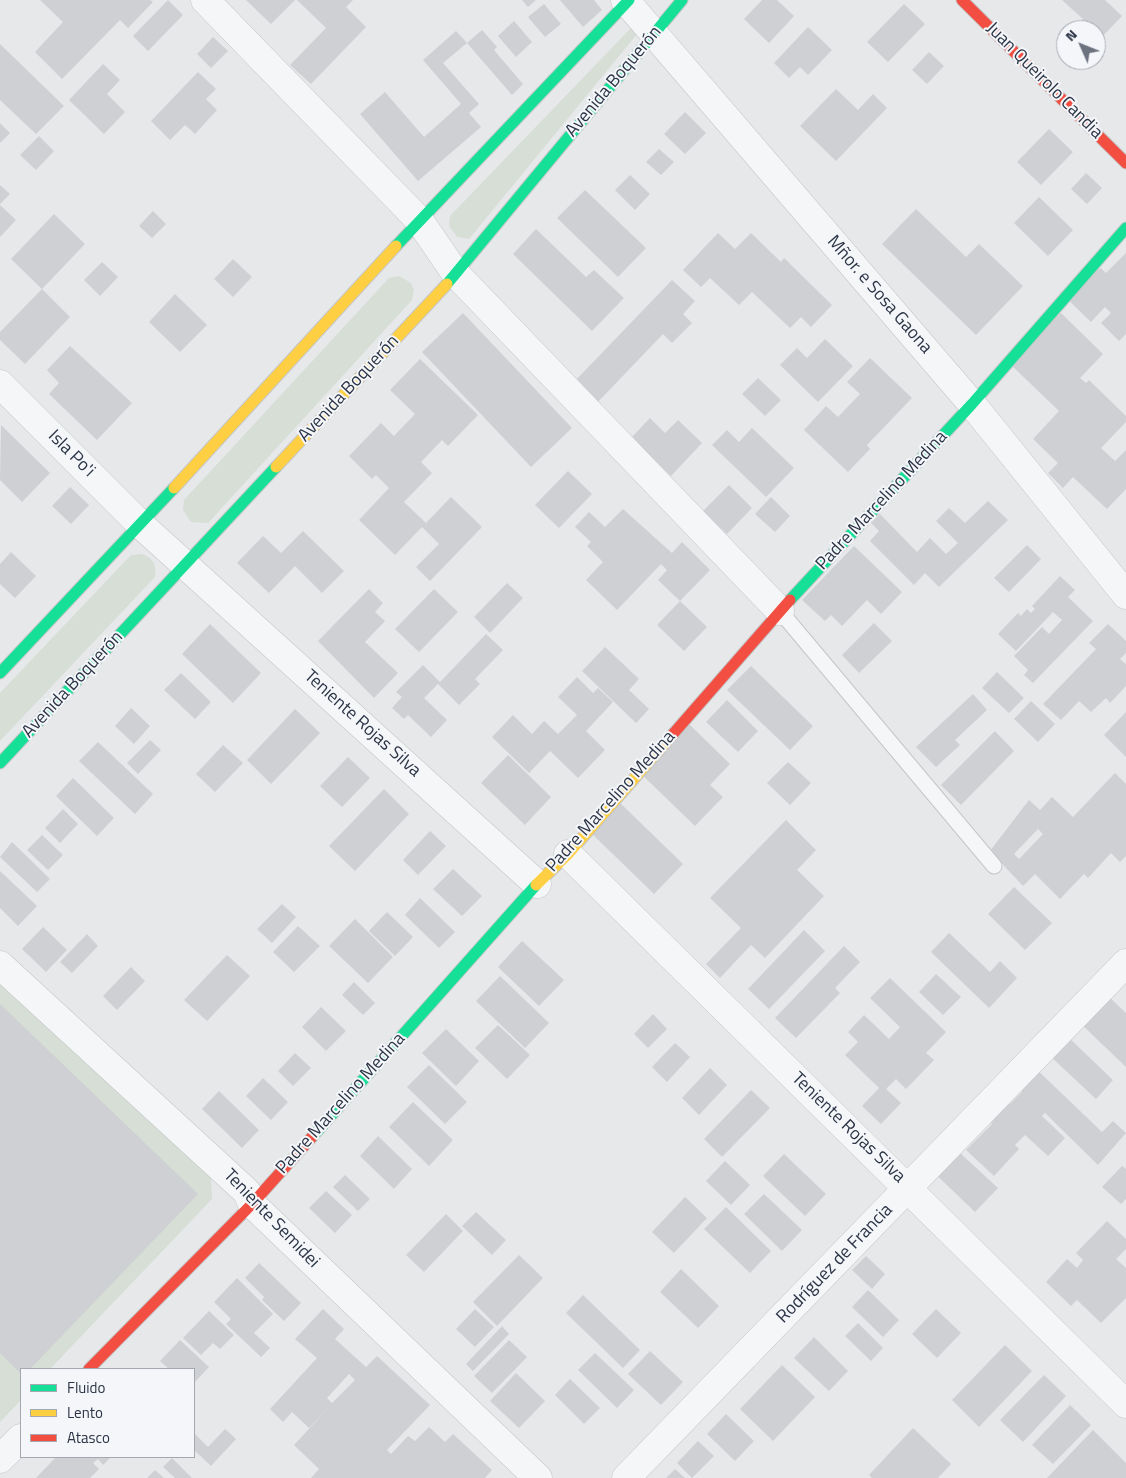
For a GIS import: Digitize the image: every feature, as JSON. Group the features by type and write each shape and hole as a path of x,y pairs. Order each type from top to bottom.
{"street":[{"path":"205,0 419,220 456,274 780,611"},
{"name":"Avenida Boquerón","path":"0,763 456,274 682,0"},
{"name":"Juan Queirolo Candia","path":"962,0 1126,163"},
{"path":"0,673 141,525 419,220 627,1"},
{"name":"Mñor. e Sosa Gaona","path":"627,1 972,404 1126,595"},
{"name":"Padre Marcelino Medina","path":"90,1368 252,1204 537,884 568,854 780,611 972,404 1126,228"},
{"name":"Isla Po'i","path":"0,384 141,525 187,564"},
{"name":"Teniente Rojas Silva","path":"187,564 537,884"},
{"name":"Teniente Rojas Silva","path":"568,854 1126,1404"},
{"name":"Rodríguez de Francia","path":"626,1478 1126,963"},
{"name":"Teniente Semidei","path":"0,965 247,1192 252,1204 538,1478"},
{"path":"0,1459 20,1439"}],"lane":[{"path":"780,611 994,866"}],"shaded area":[{"path":"631,28 637,34 469,239 457,237 449,226 450,216"},
{"path":"399,276 411,283 414,290 412,300 208,523 191,522 183,510 184,500 389,278"},
{"path":"141,554 149,557 153,562 155,577 0,741 0,693 131,555"},
{"path":"0,984 211,1177 212,1199 51,1368 20,1368 20,1401 0,1422"}],"building":[{"path":"40,0 150,0 153,2 128,28 120,20 62,79 35,52 63,22"},
{"path":"168,0 183,15 148,51 133,36"},
{"path":"246,0 295,0 271,24"},
{"path":"297,0 353,0 346,7 366,27 311,84 290,65 326,28"},
{"path":"522,0 536,0 528,7"},
{"path":"560,0 594,0 602,10 583,27"},
{"path":"762,0 777,0 794,16 769,43 744,19"},
{"path":"1062,0 1105,0 1122,16 1106,33 1106,20 1083,19"},
{"path":"544,4 561,24 545,37 528,17"},
{"path":"904,4 925,24 888,62 867,42"},
{"path":"514,21 532,42 516,57 498,36"},
{"path":"808,27 832,50 808,75 800,67 789,78 774,63"},
{"path":"482,30 497,47 494,50 523,84 512,95 467,43"},
{"path":"456,31 467,43 443,63 479,104 469,113 481,127 418,181 360,114 385,92 424,137 461,104 423,60"},
{"path":"213,37 228,51 211,68 197,54"},
{"path":"0,44 64,106 36,134 0,100"},
{"path":"929,52 944,66 927,84 912,70"},
{"path":"103,64 120,80 107,94 125,112 104,134 69,100"},
{"path":"198,72 216,89 206,99 217,110 195,134 185,125 170,140 151,121"},
{"path":"836,89 858,110 873,94 887,108 836,161 800,126"},
{"path":"685,112 706,133 685,154 664,134"},
{"path":"0,123 10,133 0,143"},
{"path":"1049,129 1073,152 1041,185 1017,162"},
{"path":"39,136 54,151 36,170 20,155"},
{"path":"659,149 674,162 661,175 646,162"},
{"path":"1086,173 1102,188 1087,204 1071,189"},
{"path":"630,175 650,194 635,210 615,190"},
{"path":"0,185 10,194 0,204"},
{"path":"585,190 646,248 618,277 557,218"},
{"path":"1039,197 1073,230 1048,256 1014,223"},
{"path":"0,205 16,220 0,237"},
{"path":"916,209 966,257 979,244 1023,286 976,335 882,244"},
{"path":"153,211 166,224 152,238 139,226"},
{"path":"54,214 85,244 42,289 11,259"},
{"path":"536,229 586,277 594,270 624,298 592,331 513,254"},
{"path":"718,233 735,249 751,233 781,262 784,258 832,305 811,327 801,317 790,328 752,292 739,305 710,278 701,287 683,270"},
{"path":"1126,253 1126,334 1119,341 1101,323 1111,313 1105,307 1091,322 1060,292 1101,268 1106,273"},
{"path":"233,259 252,277 233,297 214,279"},
{"path":"102,262 118,277 100,296 84,280"},
{"path":"672,280 695,301 683,314 692,323 672,343 663,334 596,404 574,382"},
{"path":"42,289 70,317 25,364 0,340 0,332"},
{"path":"175,294 207,325 180,352 149,322"},
{"path":"463,313 572,428 531,467 422,352"},
{"path":"1061,313 1103,354 1080,378 1086,383 1089,380 1126,416 1126,422 1101,448 1115,461 1126,450 1126,489 1107,509 1073,477 1063,488 1048,473 1058,463 1033,439 1059,411 1008,362"},
{"path":"825,339 853,366 818,402 780,365 797,348 807,358"},
{"path":"70,346 132,403 97,440 49,394 59,383 47,370"},
{"path":"870,358 912,398 867,445 870,449 848,472 804,430 826,406 838,417 860,394 847,382"},
{"path":"420,359 478,415 448,446 442,440 421,462 432,473 404,502 426,523 451,497 482,527 430,581 416,567 439,544 422,527 395,555 359,520 389,488 376,475 372,479 349,456 381,423 394,436 415,414 390,390"},
{"path":"758,378 781,400 765,416 742,394"},
{"path":"650,418 665,433 678,420 702,443 671,476 631,438"},
{"path":"1,425 50,473 22,502 0,480"},
{"path":"752,428 794,468 766,497 712,445 727,430 739,442"},
{"path":"568,471 592,494 559,528 535,505"},
{"path":"729,485 752,508 727,534 703,511"},
{"path":"70,487 89,505 71,524 52,506"},
{"path":"771,497 790,516 775,532 755,514"},
{"path":"988,501 1008,520 939,587 925,573 914,585 870,541 879,531 871,523 880,514 917,552 930,538 946,554 958,543 936,521 949,508 965,523"},
{"path":"623,509 672,553 682,542 710,570 680,601 658,580 667,570 661,564 617,610 586,580 603,562 587,546 591,542 575,527 589,512 605,527"},
{"path":"303,531 344,571 322,593 295,566 269,593 237,563 263,536 281,553"},
{"path":"1027,545 1041,559 1009,592 994,578"},
{"path":"854,546 902,592 881,614 867,600 842,626 831,615 825,621 802,600"},
{"path":"11,552 36,576 15,598 0,584 0,564"},
{"path":"1060,576 1075,590 1068,597 1093,621 1033,683 1024,675 1028,670 1014,656 1042,627 1049,634 1062,620 1053,612 1016,651 998,634 1018,613 1021,616 1027,609 1031,613 1035,609 1032,606"},
{"path":"507,583 523,598 490,633 474,617"},
{"path":"369,589 383,603 375,612 385,621 365,642 398,673 374,698 318,641"},
{"path":"434,589 458,612 419,652 395,629"},
{"path":"680,601 707,627 684,651 657,625"},
{"path":"874,623 892,641 859,673 842,655"},
{"path":"210,624 261,673 233,703 182,654"},
{"path":"1108,624 1126,641 1126,653 1120,659 1126,664 1126,686 1110,703 1106,698 1091,712 1079,701 1061,720 1043,704 1096,649 1089,643"},
{"path":"486,634 503,650 475,679 480,684 459,705 438,684 424,698 447,720 431,737 408,715 404,719 392,708 402,697 396,692 423,665 440,682"},
{"path":"605,647 639,679 629,690 649,709 636,723 582,671"},
{"path":"751,666 813,726 790,750 727,690"},
{"path":"997,672 1024,698 1009,713 982,688"},
{"path":"181,673 211,702 195,719 164,690"},
{"path":"577,677 593,693 598,688 613,702 586,731 605,750 578,778 550,751 529,773 492,737 513,715 532,734 544,721 558,734 577,715 558,697"},
{"path":"973,694 987,710 955,740 960,745 936,767 916,747"},
{"path":"727,700 758,731 738,752 706,722"},
{"path":"1031,701 1055,724 1038,742 1014,719"},
{"path":"131,708 150,726 134,744 115,726"},
{"path":"295,709 320,733 271,784 247,760"},
{"path":"1126,712 1126,757 1104,735"},
{"path":"689,724 730,764 710,785 723,797 695,826 634,767"},
{"path":"995,731 1014,751 961,805 941,785"},
{"path":"150,740 161,750 138,774 127,763"},
{"path":"98,742 153,794 135,814 79,761"},
{"path":"223,745 243,763 215,792 196,774"},
{"path":"508,755 551,797 525,825 481,783"},
{"path":"348,757 370,778 342,807 320,786"},
{"path":"788,762 811,783 790,805 767,783"},
{"path":"1115,773 1126,784 1126,856 1120,862 1111,853 1088,878 1084,874 1060,899 1035,874 1023,886 990,851 1029,800 1040,810 1052,797 1073,817","holes":["1038,829 1043,834 1019,859 1014,854"]},
{"path":"73,778 114,818 97,836 56,796"},
{"path":"384,789 409,814 355,871 329,846"},
{"path":"615,798 683,864 654,894 586,828"},
{"path":"63,809 78,824 60,843 45,828"},
{"path":"786,820 816,850 797,870 824,896 765,958 751,945 720,978 706,964 741,928 710,898"},
{"path":"430,831 446,846 418,875 403,860"},
{"path":"42,835 63,855 48,870 27,850"},
{"path":"12,842 50,879 37,892 0,857"},
{"path":"453,869 482,896 462,916 433,889"},
{"path":"0,871 37,906 18,926 0,908"},
{"path":"1014,887 1052,923 1025,950 988,914"},
{"path":"420,898 455,932 439,948 405,915"},
{"path":"282,904 296,917 272,943 257,929"},
{"path":"387,912 413,937 395,956 369,931"},
{"path":"355,919 393,957 368,983 329,946"},
{"path":"298,926 320,946 294,972 273,952"},
{"path":"43,927 67,950 46,972 22,949"},
{"path":"804,930 825,951 769,1009 748,989"},
{"path":"949,933 990,972 1000,961 1017,978 989,1008 931,952"},
{"path":"87,934 98,946 72,973 60,962"},
{"path":"522,941 564,980 539,1006 498,967"},
{"path":"844,946 860,962 835,988 840,993 796,1038 775,1018"},
{"path":"227,955 250,976 207,1021 184,1000"},
{"path":"131,967 145,981 117,1010 103,996"},
{"path":"936,974 961,997 943,1015 919,992"},
{"path":"500,976 549,1023 525,1048 476,1001"},
{"path":"890,978 946,1032 926,1053 934,1060 906,1089 896,1079 886,1089 901,1103 881,1124 862,1106 879,1088 845,1055 858,1042 848,1032 864,1015 889,1039 900,1027 870,998"},
{"path":"354,982 375,1003 363,1015 342,995"},
{"path":"1107,995 1126,1013 1126,1067 1080,1023"},
{"path":"0,1004 198,1194 31,1368 20,1368 20,1373 0,1353"},
{"path":"321,1007 346,1031 326,1051 302,1027"},
{"path":"653,1014 667,1029 648,1048 634,1034"},
{"path":"498,1025 530,1055 507,1079 475,1048"},
{"path":"446,1029 479,1061 456,1086 422,1053"},
{"path":"1066,1035 1113,1080 1096,1099 1048,1054"},
{"path":"675,1043 690,1057 667,1082 652,1067"},
{"path":"295,1053 311,1068 293,1086 278,1071"},
{"path":"1031,1064 1102,1132 1113,1121 1126,1133 1098,1165 1045,1113 1042,1116 1065,1138 1048,1156 1025,1135 1015,1145 1019,1149 994,1176 966,1150 992,1124 986,1118 1004,1099 1009,1105 1022,1092 1013,1083"},
{"path":"429,1065 467,1102 445,1124 407,1087"},
{"path":"710,1068 727,1085 699,1115 682,1098"},
{"path":"263,1078 288,1102 271,1120 246,1096"},
{"path":"751,1090 770,1108 722,1157 704,1139"},
{"path":"219,1091 259,1130 242,1148 202,1109"},
{"path":"413,1102 453,1140 429,1166 389,1127"},
{"path":"378,1136 412,1169 394,1189 360,1156"},
{"path":"947,1141 998,1188 975,1212 925,1164"},
{"path":"784,1154 826,1194 805,1216 763,1176"},
{"path":"725,1161 750,1185 731,1205 706,1181"},
{"path":"1122,1166 1126,1169 1126,1199 1121,1204 1102,1187"},
{"path":"345,1175 370,1199 358,1211 333,1187"},
{"path":"326,1191 352,1215 335,1233 309,1208"},
{"path":"764,1194 802,1230 782,1251 744,1214"},
{"path":"685,1197 707,1218 674,1253 652,1232"},
{"path":"726,1207 771,1251 750,1273 704,1229"},
{"path":"476,1212 506,1240 492,1255 462,1226"},
{"path":"446,1214 463,1231 424,1272 406,1255"},
{"path":"1107,1221 1126,1239 1126,1249 1116,1259 1126,1268 1126,1298 1101,1323 1077,1300 1071,1306 1046,1282 1067,1259 1077,1268 1083,1260 1076,1253"},
{"path":"519,1255 543,1278 497,1326 473,1302"},
{"path":"866,1256 885,1274 872,1289 852,1270"},
{"path":"259,1263 301,1303 284,1321 262,1300 264,1297 245,1278"},
{"path":"681,1269 719,1306 698,1328 660,1292"},
{"path":"237,1278 273,1314 254,1333 270,1348 261,1357 226,1324 231,1319 214,1302"},
{"path":"868,1290 899,1320 883,1337 852,1307"},
{"path":"583,1295 640,1350 623,1368 566,1313"},
{"path":"323,1309 344,1329 335,1339 366,1367 377,1356 430,1405 387,1450 391,1454 408,1436 415,1441 429,1427 445,1442 453,1434 492,1470 485,1478 311,1478 319,1469 294,1445 330,1406 309,1428 292,1412 283,1422 270,1409 317,1358 295,1339","holes":["349,1374 355,1380 332,1403 327,1398"]},
{"path":"475,1309 494,1327 475,1347 456,1329"},
{"path":"936,1309 961,1333 937,1358 912,1334"},
{"path":"209,1311 234,1335 220,1349 213,1343 201,1355 183,1338"},
{"path":"858,1323 883,1348 871,1361 845,1336"},
{"path":"502,1326 509,1334 473,1371 466,1364"},
{"path":"814,1337 848,1371 829,1391 794,1358"},
{"path":"180,1340 209,1367 195,1382 195,1368 168,1368 160,1361"},
{"path":"509,1340 527,1357 492,1393 474,1376"},
{"path":"1005,1345 1032,1371 979,1427 952,1400"},
{"path":"650,1351 683,1382 661,1405 628,1374"},
{"path":"595,1353 634,1390 617,1408 578,1370"},
{"path":"782,1365 815,1397 773,1441 740,1409"},
{"path":"516,1373 545,1401 519,1428 490,1401"},
{"path":"1044,1375 1066,1396 1023,1442 1000,1420"},
{"path":"570,1379 600,1408 584,1424 555,1395"},
{"path":"1070,1405 1091,1425 1053,1464 1032,1445"},
{"path":"726,1414 754,1441 735,1461 707,1434"},
{"path":"913,1428 951,1464 938,1478 872,1478 869,1475"},
{"path":"225,1429 236,1439 211,1466 195,1451 195,1434 208,1447"},
{"path":"1093,1430 1126,1463 1126,1478 1047,1478"},
{"path":"698,1441 714,1456 692,1478 677,1463"},
{"path":"55,1458 110,1458 103,1465 98,1459 93,1463 99,1469 90,1478 36,1478"},
{"path":"172,1458 192,1478 175,1478 163,1467"},
{"path":"675,1469 685,1478 666,1478"},
{"path":"155,1470 164,1478 147,1478"}],"traffic: fast":[{"path":"396,246 629,0"},
{"path":"447,284 682,0"},
{"path":"790,600 972,404 1126,228"},
{"path":"0,763 276,467"},
{"path":"0,673 174,488"},
{"path":"312,1137 536,885"}],"traffic: slow":[{"path":"174,488 396,246"},
{"path":"276,467 447,284"},
{"path":"536,885 568,854 673,734"}],"traffic: jam":[{"path":"962,0 1126,163"},
{"path":"673,734 790,600"},
{"path":"90,1368 252,1204 312,1137"}]}
